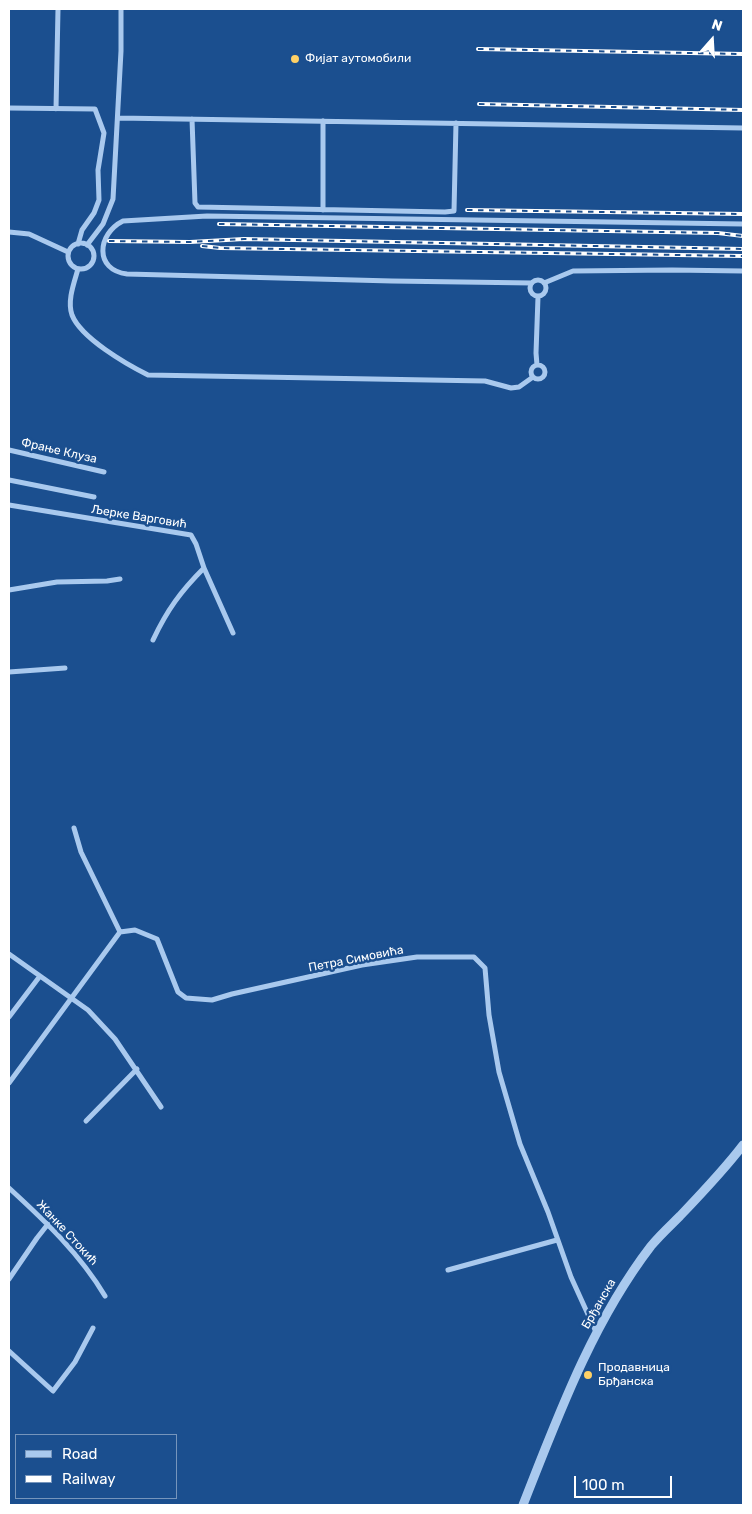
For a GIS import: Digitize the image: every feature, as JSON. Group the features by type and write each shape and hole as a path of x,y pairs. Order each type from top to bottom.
{"street":[{"path":"56,109 58,9"},
{"path":"87,245 103,224 113,199 121,51 121,9"},
{"path":"9,108 95,109 104,133 98,170 99,200 94,213 82,230 78,244"},
{"path":"118,118 743,128"},
{"path":"192,119 195,203 198,207 445,212 454,211 456,123"},
{"path":"323,121 323,210"},
{"path":"538,297 545,293 547,288 540,280 532,283 392,281 126,274 113,271 106,262 102,250 109,230 122,221 207,216 743,224"},
{"path":"9,232 29,234 68,252"},
{"path":"74,245 87,245 94,254 92,263 86,268 78,269 70,265 68,252 74,245"},
{"path":"78,269 71,298 72,314 81,331 101,346 148,375 486,381 511,388 519,387 533,377"},
{"path":"544,283 573,271 743,271"},
{"path":"532,283 530,290 533,295 538,297"},
{"path":"537,365 538,297"},
{"path":"533,377 531,371 537,365"},
{"path":"533,377 540,379 544,374 543,367 537,365"},
{"name":"Фрање Клуза","path":"9,450 104,472"},
{"path":"9,480 94,497"},
{"name":"Љерке Варговић","path":"9,505 191,535 233,633"},
{"path":"153,640 164,615 184,588 204,568"},
{"path":"9,590 57,582 120,579"},
{"path":"9,672 65,668"},
{"path":"9,1082 120,932 81,852 74,828"},
{"name":"Петра Симовића","path":"120,932 135,930 157,939 178,992 186,998 212,1000 362,965 417,958 474,957 485,968 489,1015 499,1072 520,1144 548,1212 571,1277 596,1332"},
{"path":"9,954 88,1010 95,1017 116,1039 161,1107"},
{"path":"9,1018 40,976"},
{"path":"86,1121 137,1069"},
{"name":"Брђанска","path":"524,1505 554,1427 596,1332 622,1288 652,1245 724,1169 743,1145"},
{"name":"Жанке Стокић","path":"9,1188 48,1224 88,1268 106,1296"},
{"path":"9,1279 48,1224"},
{"path":"448,1270 557,1240"},
{"path":"9,1351 53,1391 75,1362 93,1328"}],"railway":[{"path":"478,49 743,54"},
{"path":"479,104 743,110"},
{"path":"467,210 743,214"},
{"path":"219,224 718,233 743,236"},
{"path":"109,241 190,242 244,239 743,249"},
{"path":"202,246 220,248 743,256"}],"place":[{"name":"Фијат аутомобили","path":"295,59"},
{"name":"Продавница Брђанска","path":"588,1375"}]}
